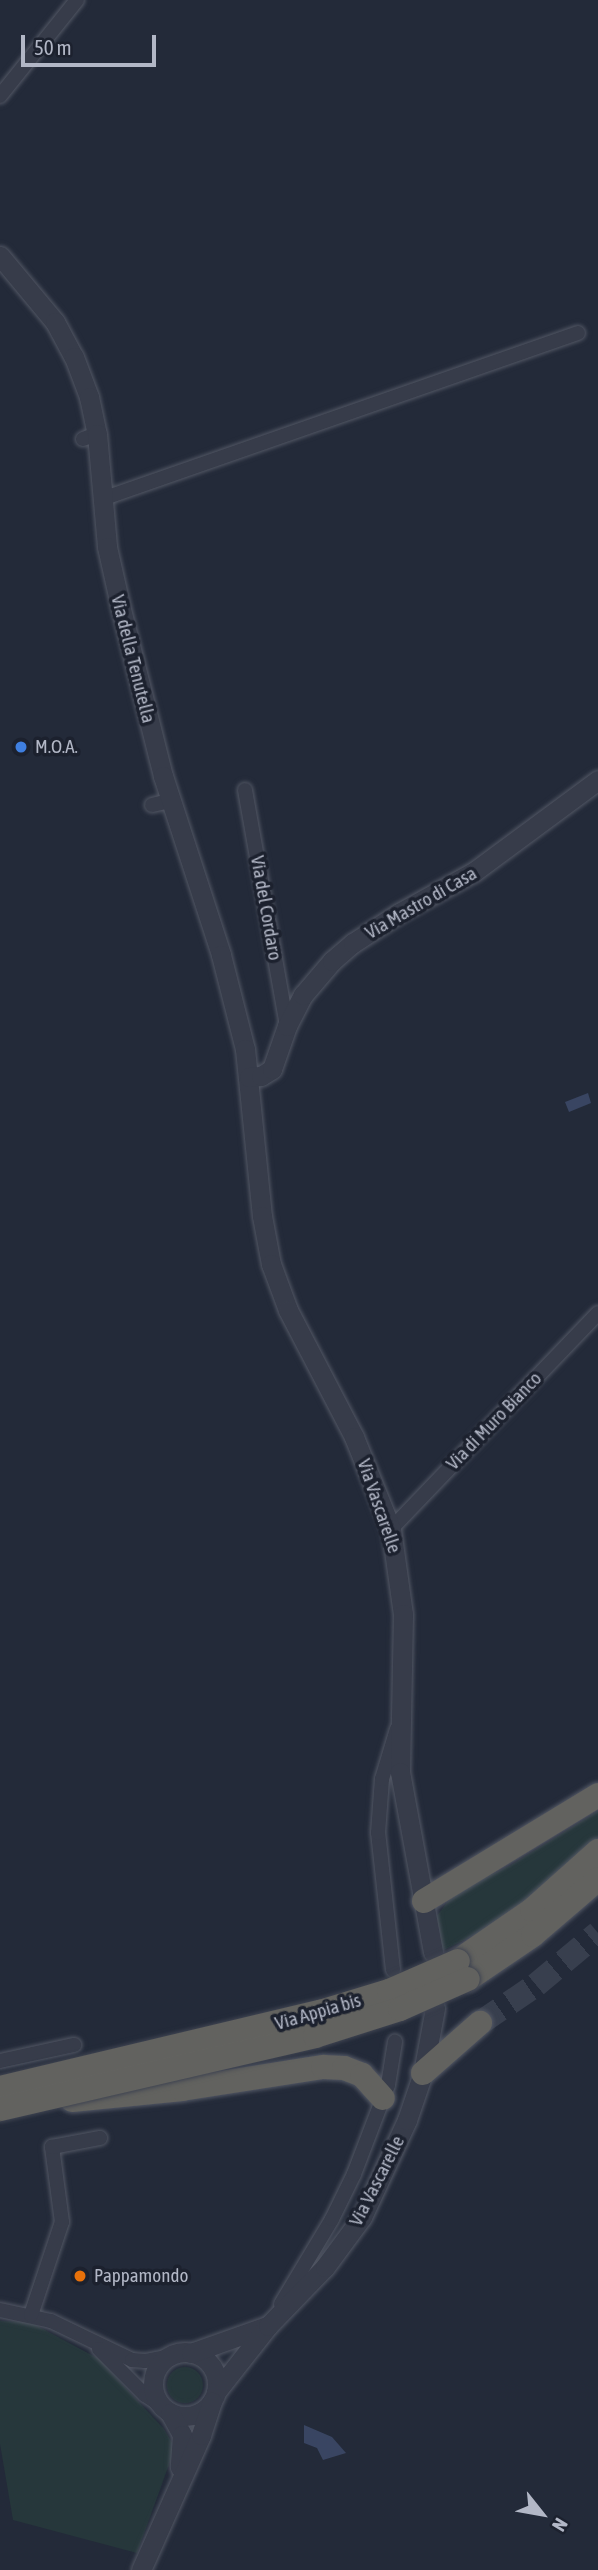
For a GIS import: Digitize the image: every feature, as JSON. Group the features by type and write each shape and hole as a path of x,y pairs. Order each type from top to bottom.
{"highway":[{"path":"424,1901 598,1795"},
{"name":"Via Appia bis","path":"0,2088 333,2009 402,1986 463,1970 598,1851"},
{"name":"Via Appia bis","path":"11,2107 337,2029 400,2009 463,1970 533,1935 598,1879"},
{"path":"423,2073 480,2023"},
{"path":"11,2107 132,2095 334,2067 362,2076 383,2098"}],"street":[{"path":"0,96 77,0"},
{"name":"Via della Tenutella","path":"0,256 37,298 65,338 85,386 107,547 161,803 228,981 249,1077"},
{"path":"102,499 578,333"},
{"name":"Via Mastro di Casa","path":"249,1077 261,1076 272,1069 287,1026 313,981 353,943 399,913 485,865 598,780"},
{"name":"Via del Cordaro","path":"245,790 287,1026"},
{"name":"Via Vascarelle","path":"249,1077 262,1216 271,1264 288,1310 354,1437 391,1529 403,1614 398,1724 400,1772 433,1952"},
{"name":"Via di Muro Bianco","path":"391,1529 598,1313"},
{"path":"393,1970 380,1859 379,1807 387,1760 398,1724"},
{"name":"Via Vascarelle","path":"141,2570 201,2435 214,2397 268,2326 325,2267 362,2217 395,2151 423,2073 435,2008"},
{"path":"268,2326 343,2197 383,2098 395,2042"},
{"path":"0,2061 74,2045"},
{"path":"31,2315 62,2222 52,2147 100,2138"},
{"path":"0,2309 31,2315 60,2325 132,2360 145,2361 181,2354 201,2356 215,2371 214,2397 198,2414 179,2416 145,2395 90,2341"},
{"name":"Via Vascarelle","path":"181,2354 268,2326"},
{"path":"166,2409 156,2398 154,2378 163,2361 181,2354"},
{"name":"Via Vascarelle","path":"166,2409 183,2441 174,2492"}],"shaded area":[{"path":"598,1811 598,1837 567,1866 519,1906 480,1932 438,1953 436,1917 455,1892 511,1865"},
{"path":"0,2321 30,2322 99,2359 164,2429 175,2448 137,2553 13,2520 0,2444"},
{"path":"185,2367 197,2373 203,2385 197,2397 185,2403 173,2397 167,2385 173,2373"}],"water":[{"path":"588,1093 591,1103 569,1112 565,1102"},
{"path":"304,2425 332,2437 346,2453 323,2460 317,2448 304,2443"}],"tunnel":[{"path":"480,2023 536,1985 598,1933"}],"place":[{"name":"M.O.A.","path":"21,747"},
{"name":"Pappamondo","path":"80,2276"}]}
